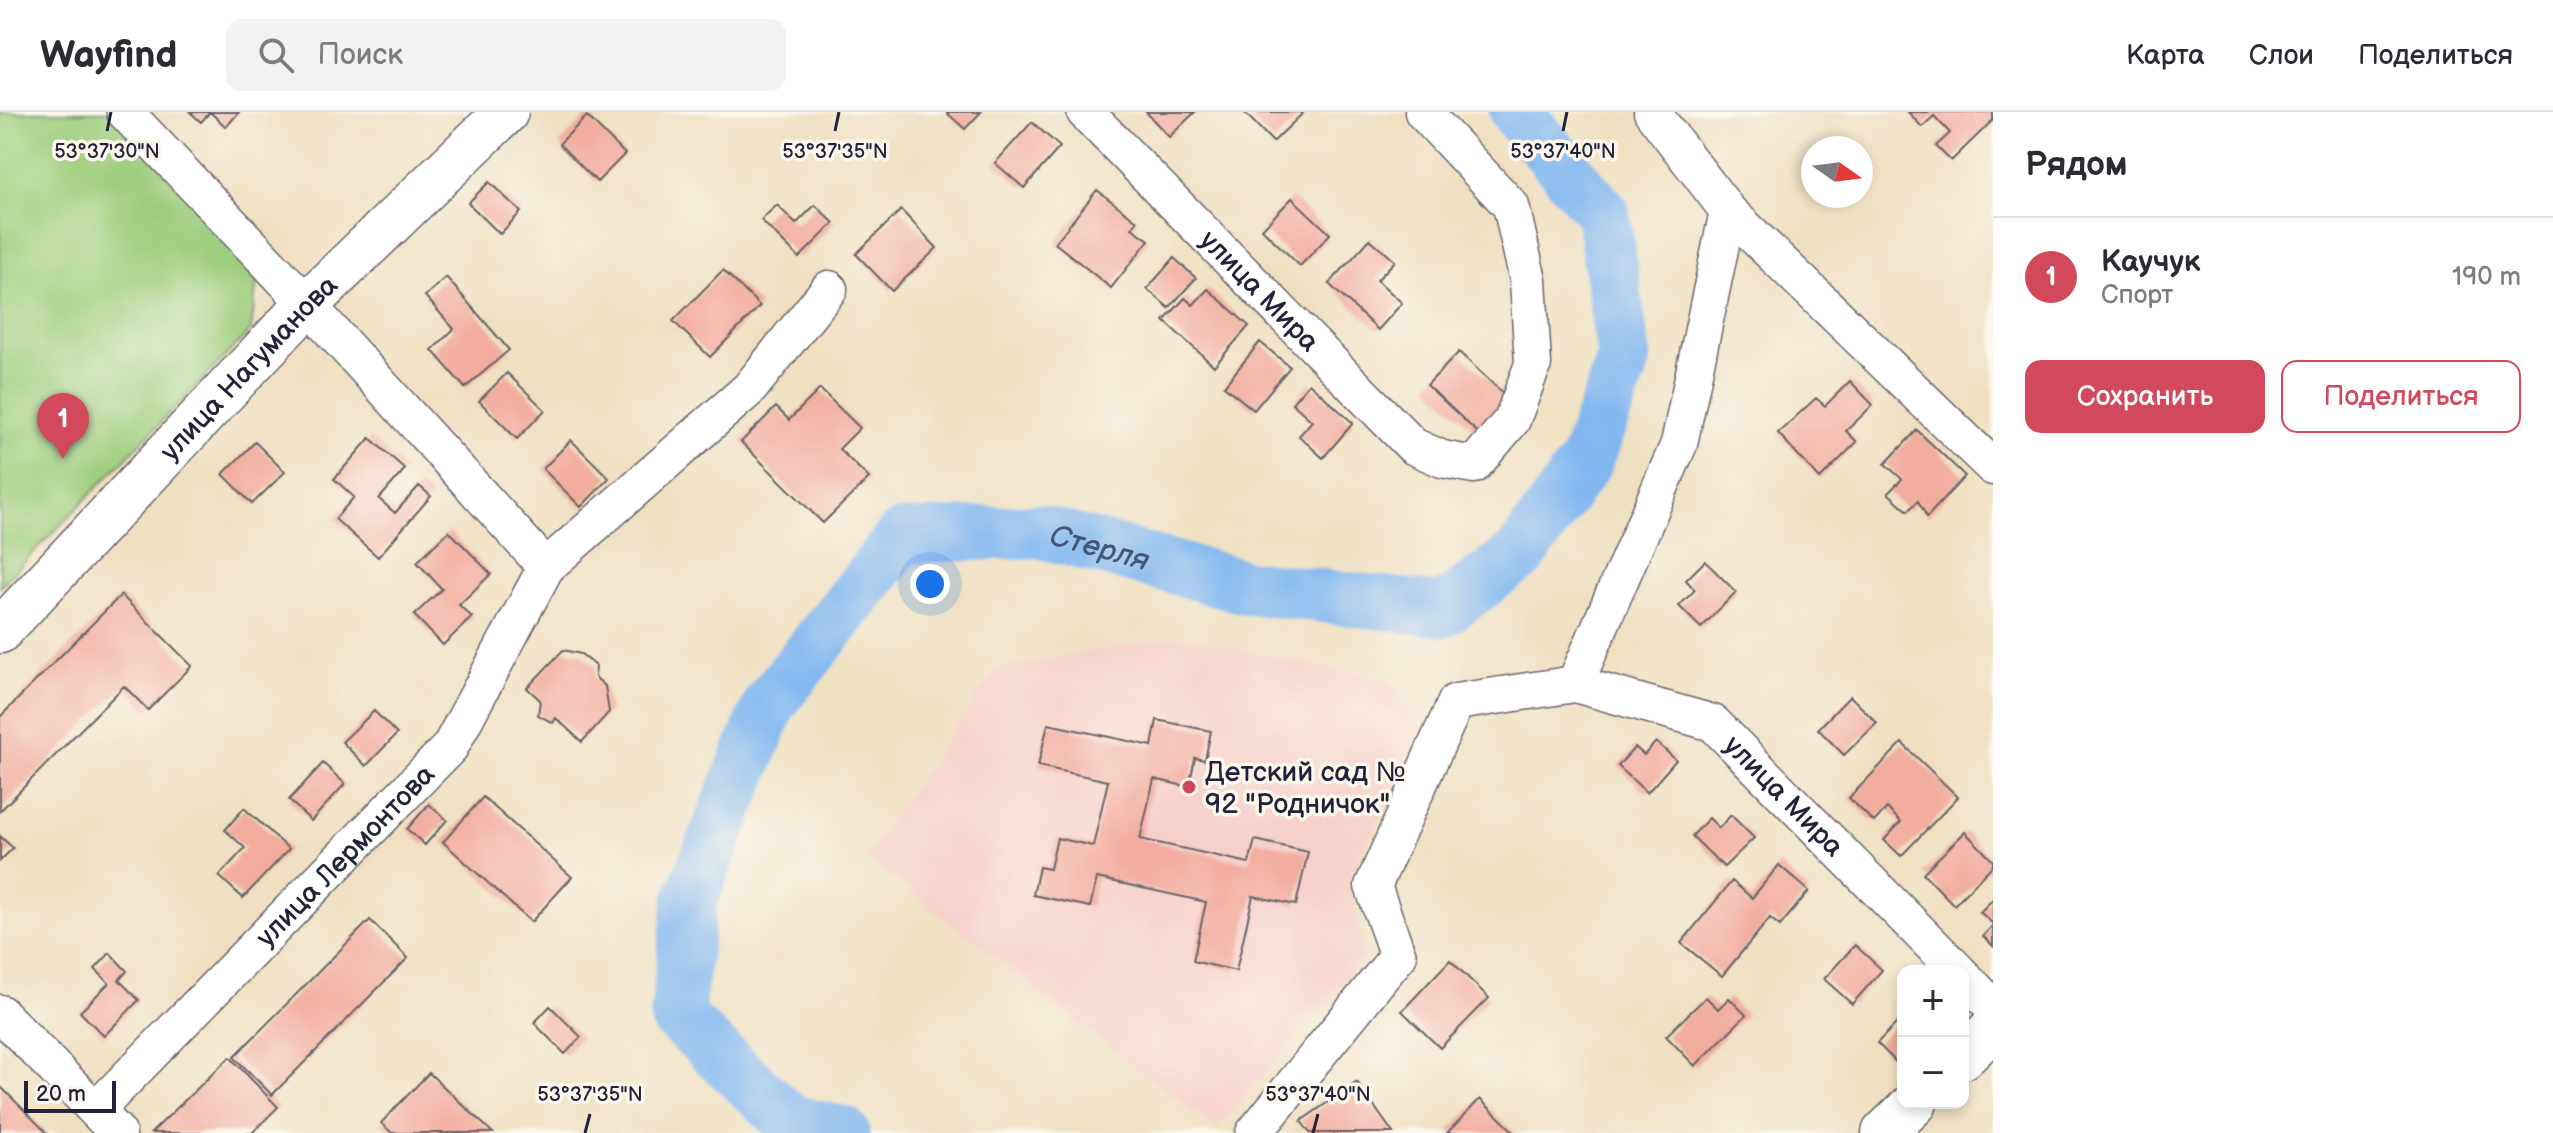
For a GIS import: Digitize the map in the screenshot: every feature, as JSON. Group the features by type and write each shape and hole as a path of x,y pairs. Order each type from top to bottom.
{"main road":[{"name":"улица Нагуманова","path":"0,631 307,304 506,112"},
{"path":"1969,1051 1993,1028"},
{"path":"1884,1133 1909,1109"}],"street":[{"path":"125,112 307,304 546,567"},
{"name":"улица Мира","path":"1085,112 1413,446 1442,459 1474,465 1512,420 1533,364 1528,280 1511,206 1423,112"},
{"path":"1652,112 1728,211 1993,467"},
{"path":"1575,684 1679,444 1728,211"},
{"name":"улица Лермонтова","path":"107,1122 450,747 546,567 749,389 829,289"},
{"name":"улица Мира","path":"1254,1133 1398,956 1373,886 1456,702 1575,684 1713,723 1952,965"},
{"path":"1969,982 1993,1007"},
{"path":"0,1013 107,1122"}],"shaded area":[{"path":"1177,636 1387,680 1423,726 1349,881 1365,957 1216,1129 866,857 995,669"}],"green space":[{"path":"0,112 110,112 259,264 251,330 0,587"}],"building":[{"path":"190,112 210,112 201,122"},
{"path":"210,112 239,112 226,127"},
{"path":"946,112 981,112 965,129"},
{"path":"1146,112 1195,112 1169,137"},
{"path":"1244,112 1304,112 1273,142"},
{"path":"1908,112 1993,112 1993,120 1951,161 1936,146 1950,133 1934,116 1922,127"},
{"path":"587,116 625,154 597,182 559,144"},
{"path":"1032,122 1060,147 1024,188 995,163"},
{"path":"489,182 521,212 500,234 468,203"},
{"path":"1097,190 1137,221 1132,228 1149,240 1111,288 1055,243"},
{"path":"1292,198 1330,234 1300,266 1262,229"},
{"path":"777,205 796,224 815,205 834,223 799,258 761,220"},
{"path":"901,210 937,248 892,291 856,254"},
{"path":"1370,239 1395,261 1377,280 1402,303 1378,330 1329,284"},
{"path":"1174,258 1196,278 1169,308 1147,289"},
{"path":"723,270 760,306 710,357 673,321"},
{"path":"446,277 509,350 465,388 432,350 454,329 425,296"},
{"path":"1208,289 1249,326 1214,366 1164,321 1185,298 1193,305"},
{"path":"1260,342 1290,367 1254,410 1224,386"},
{"path":"1459,352 1511,401 1479,434 1427,385"},
{"path":"507,373 545,410 517,439 479,401"},
{"path":"1850,381 1873,405 1846,431 1857,442 1820,479 1778,433 1816,398 1825,406"},
{"path":"1309,383 1353,423 1323,458 1299,436 1312,421 1292,403"},
{"path":"820,389 860,428 839,449 869,478 823,523 741,442 776,407 789,420"},
{"path":"1917,430 1965,476 1927,517 1918,501 1908,511 1888,493 1902,479 1885,464"},
{"path":"370,438 405,469 379,499 395,513 419,486 431,496 378,557 335,519 354,497 334,479"},
{"path":"571,440 609,478 581,507 543,469"},
{"path":"255,442 285,472 252,504 223,474"},
{"path":"449,531 491,574 459,605 472,617 443,645 414,615 442,589 417,562"},
{"path":"1705,561 1736,592 1701,628 1679,606 1695,590 1686,580"},
{"path":"121,595 192,666 148,710 124,686 0,811 0,717"},
{"path":"563,650 581,654 596,666 595,677 605,686 609,712 582,742 556,718 553,723 538,715 540,700 527,688"},
{"path":"1850,696 1877,723 1844,755 1818,729"},
{"path":"374,711 397,734 366,766 342,742"},
{"path":"1157,720 1211,731 1205,760 1195,758 1189,787 1154,779 1140,839 1249,863 1255,840 1308,852 1296,905 1253,896 1236,971 1193,961 1206,902 1097,878 1090,907 1033,895 1039,867 1050,869 1057,838 1093,846 1108,781 1038,766 1048,724 1152,746"},
{"path":"1656,742 1676,760 1647,793 1618,766 1635,747 1644,755"},
{"path":"1902,743 1958,797 1901,856 1884,840 1901,822 1887,808 1874,822 1849,798"},
{"path":"323,763 345,784 311,821 289,800"},
{"path":"483,797 572,877 531,922 443,842"},
{"path":"429,804 447,820 425,845 407,829"},
{"path":"244,808 289,849 243,898 219,876 245,848 225,830"},
{"path":"1731,815 1754,838 1724,867 1692,836 1709,818 1719,828"},
{"path":"1965,832 1993,861 1993,865 1954,905 1923,873"},
{"path":"0,836 13,848 0,861"},
{"path":"1779,865 1809,891 1780,926 1770,918 1722,976 1681,943 1732,881 1752,898"},
{"path":"1993,899 1993,924 1980,912"},
{"path":"370,920 408,958 272,1095 234,1057"},
{"path":"1993,925 1993,946 1983,936"},
{"path":"1855,945 1882,970 1852,1004 1824,979"},
{"path":"110,953 127,971 119,980 139,1000 104,1036 80,1012 109,983 95,969"},
{"path":"1450,960 1489,998 1440,1048 1402,1011"},
{"path":"1706,997 1718,1009 1729,998 1746,1015 1695,1066 1666,1036"},
{"path":"550,1006 581,1037 565,1054 534,1023"},
{"path":"1897,1023 1897,1063 1877,1043"},
{"path":"230,1057 278,1107 252,1133 151,1133"},
{"path":"429,1073 493,1133 392,1133 381,1123"},
{"path":"1357,1082 1393,1133 1310,1133 1301,1121"},
{"path":"0,1086 47,1133 0,1133"},
{"path":"1480,1099 1515,1133 1447,1133"}],"waterway":[{"name":"Стерля","path":"843,1133 790,1121 677,1016 690,901 770,703 902,537 1038,531 1246,587 1443,610 1520,555 1586,461 1624,359 1603,214 1516,112"}],"place":[{"name":"Каучук","path":"63,459"},
{"name":"Детский сад № 92 \"Родничок\"","path":"1189,787"}]}
